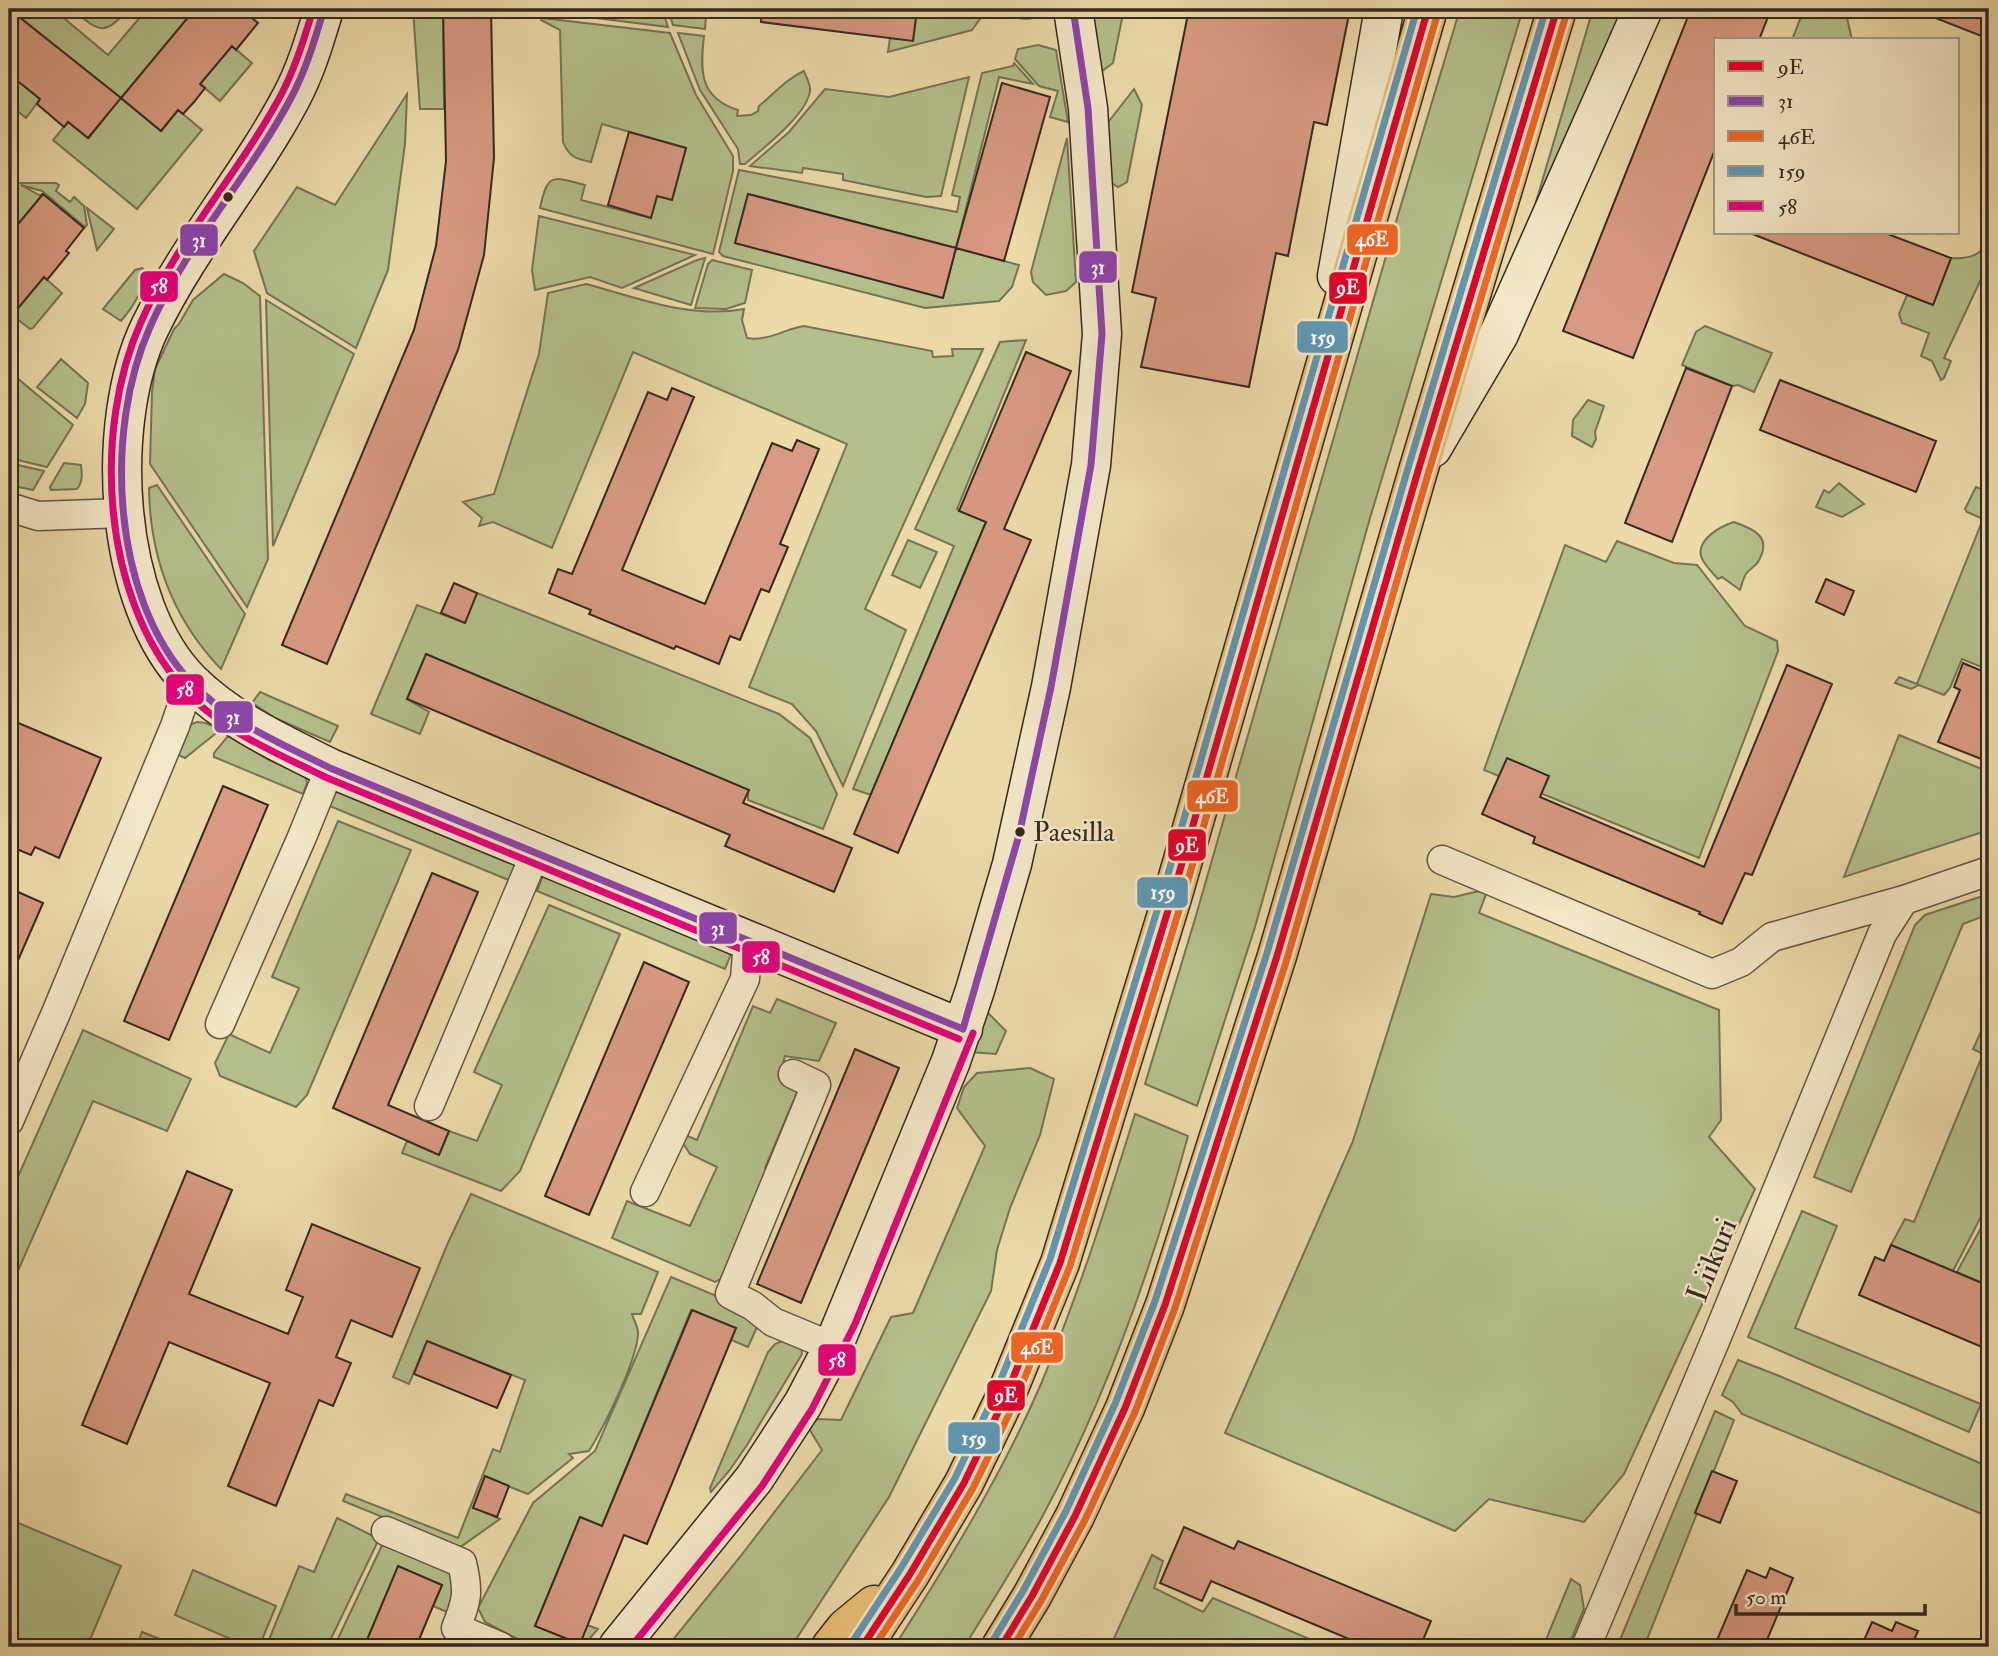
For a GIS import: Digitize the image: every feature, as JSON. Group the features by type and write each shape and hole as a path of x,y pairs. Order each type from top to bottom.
{"main road":[{"path":"862,1647 910,1574 964,1483 1004,1400 1060,1263 1174,891 1428,9"},
{"path":"1001,1647 1075,1516 1125,1408 1165,1305 1277,956 1418,471 1557,9"},
{"path":"831,1647 846,1628 910,1574"}],"street":[{"path":"324,9 292,97 177,279 140,349 132,375 126,408 121,493 123,513 130,561 153,627 170,657 190,682 235,716 280,744 330,768 963,1029"},
{"path":"618,1647 754,1479 803,1404 833,1347 963,1029 1019,835 1051,687 1091,466 1102,334 1088,108 1073,9"},
{"path":"1314,408 1384,9"},
{"path":"1418,471 1499,334 1643,9"},
{"path":"9,507 38,516 123,513"},
{"path":"9,1121 175,726 190,682"},
{"path":"220,1024 330,768"},
{"path":"429,1106 534,854"},
{"path":"1442,860 1712,974 1741,962 1772,937 1904,900 1989,871"},
{"name":"Liikuri","path":"1586,1647 1718,1335 1881,934 1904,900"},
{"path":"645,1192 746,979 748,941"},
{"path":"793,1074 816,1085 730,1294 753,1306 773,1322 833,1347"},
{"path":"386,1531 463,1563 468,1585 467,1601 452,1638 501,1647"}],"green space":[{"path":"10,9 53,9 108,55 147,9 195,9 121,98 161,131 178,110 202,130 137,209 53,140 68,122 89,138 120,98"},
{"path":"72,9 128,9 112,24 101,28"},
{"path":"413,9 443,9 444,109 420,109"},
{"path":"662,9 668,27 541,11"},
{"path":"668,9 706,15 705,29 673,25"},
{"path":"917,9 983,9 982,16 972,30 888,52 890,38 913,40"},
{"path":"1001,9 1049,9 1039,17 1026,19 1012,16"},
{"path":"1086,9 1124,9 1113,63 1102,71 1099,69"},
{"path":"1460,9 1523,9 1370,518 1255,927 1197,1106 1145,1084"},
{"path":"1593,9 1631,9 1537,205 1536,202"},
{"path":"1804,9 1845,9 1852,38 1793,38"},
{"path":"541,20 670,33 696,95 733,156 733,171 713,254 540,208 549,182 559,179 585,185 581,200 651,218 657,196 672,199 686,148 602,124 591,162 571,154 563,142 560,30"},
{"path":"678,33 704,36 702,60 705,81 716,98 738,110 737,116 751,115 758,111 759,106 780,87 804,71 810,91 801,110 745,164 740,164 738,149 700,90"},
{"path":"1038,45 1056,50 1068,122 1050,117 1058,91 1039,86 1015,59 1018,49"},
{"path":"232,46 252,63 220,101 200,84"},
{"path":"1014,63 1033,84 999,77 956,248 1019,265 1012,287 999,301 925,308 723,256 719,252 739,170 957,212 960,197 952,195 982,73 1013,66","holes":["748,194 956,248 943,297 735,243"]},
{"path":"9,74 40,99 26,118 9,104"},
{"path":"969,77 941,196 926,197 843,180 843,174 803,168 802,173 750,166 789,132 825,89 889,97"},
{"path":"1134,89 1142,105 1127,182 1118,187 1110,182 1106,125"},
{"path":"407,94 405,144 388,270 356,348 267,293 254,251 297,187 335,205"},
{"path":"1067,138 1076,282 1066,291 1046,295 1033,282 1031,272"},
{"path":"16,183 56,183 59,185 56,191 70,202 74,197 84,206 87,225 85,227 42,191 21,185 39,195 43,194 9,235 9,191"},
{"path":"87,208 114,229 97,250"},
{"path":"539,216 695,255 622,288 590,277 535,290 532,270"},
{"path":"1989,238 1989,262 1944,358 1951,361 1941,380 1932,361 1921,356 1929,333 1902,323 1899,314 1907,295 1933,305 1951,258 1964,258 1979,253"},
{"path":"705,258 691,305 634,288 697,260"},
{"path":"712,260 752,270 745,303 726,309 695,308 708,264"},
{"path":"142,268 145,271 140,291 121,321 103,309 135,270"},
{"path":"224,274 243,283 260,296 268,559 247,607 150,464 155,369 174,329 193,300"},
{"path":"44,277 62,293 30,329 12,315"},
{"path":"586,284 664,306 704,311 744,309 742,320 747,338 768,337 804,326 932,351 933,357 953,356 952,349 983,349 865,609 906,630 843,786 816,731 792,704 749,687 847,444 633,352 552,548 493,522 479,526 482,518 463,502 494,494 539,354 548,293"},
{"path":"266,300 354,354 273,546"},
{"path":"1705,326 1772,353 1754,392 1738,385 1732,386 1682,365 1696,332"},
{"path":"1026,340 957,509 986,522 871,795 853,789 954,546 915,529 1000,342"},
{"path":"61,359 88,383 85,404 77,418 37,387"},
{"path":"16,377 73,425 47,467 9,458 9,386"},
{"path":"1588,400 1604,406 1592,447 1572,436 1573,420"},
{"path":"9,463 44,471 33,490 9,485"},
{"path":"64,463 81,465 82,477 79,486 77,489 51,490 50,487"},
{"path":"1839,483 1864,504 1842,517 1816,507 1824,490 1829,493"},
{"path":"157,485 245,614 221,669 190,629 167,586 150,514 149,488"},
{"path":"1976,487 1989,492 1989,670 1962,659 1950,688 1944,695 1919,685 1911,689 1895,683 1899,677 1917,684 1983,519 1965,509"},
{"path":"1734,522 1759,535 1763,546 1758,562 1746,574 1740,590 1722,577 1718,579 1701,556 1706,539"},
{"path":"908,540 937,552 920,588 892,575"},
{"path":"1617,541 1674,563 1697,565 1745,626 1777,641 1778,651 1699,858 1484,770 1565,545 1606,562"},
{"path":"477,593 779,714 810,738 837,794 823,829 748,800 748,790 426,654 407,699 429,712 420,734 371,714 417,605 465,623"},
{"path":"260,692 338,726 330,742 275,718 252,703"},
{"path":"197,722 220,730 185,758 174,753 189,725"},
{"path":"1899,735 1989,772 1989,830 1844,877"},
{"path":"228,736 271,761 305,775 307,783 303,794 214,757 214,753"},
{"path":"336,788 515,862 516,869 511,881 325,804"},
{"path":"338,821 411,850 307,1095 296,1107 220,1076 215,1063 229,1034 270,1053 299,988 272,977"},
{"path":"543,876 731,954 725,969 537,891"},
{"path":"1488,889 1479,913 1719,1010 1721,1120 1709,1137 1755,1189 1624,1474 1584,1522 1489,1499 1455,1531 1225,1433 1353,1141 1431,894 1454,897"},
{"path":"1989,894 1989,914 1963,924 1851,1192 1814,1177 1915,925 1925,915"},
{"path":"549,905 620,934 520,1171 501,1191 402,1153 407,1141 439,1155 449,1131 477,1141 502,1085 474,1072"},
{"path":"777,999 836,1023 819,1061 785,1056 781,1071 799,1088 765,1168 770,1177 726,1276 715,1282 612,1238 627,1201 690,1226 717,1167 690,1154 681,1140 683,1134 697,1140 753,1006 770,1013"},
{"path":"984,1009 1006,1031 996,1054 970,1052"},
{"path":"1984,1025 1989,1027 1989,1201 1953,1271 1891,1245 1905,1219 1914,1222 1983,1054 1973,1049"},
{"path":"83,1030 191,1079 167,1131 93,1101 9,1291 9,1197"},
{"path":"1030,1068 1054,1079 1040,1135 1010,1208 997,1250 991,1291 889,1497 791,1647 667,1647 822,1450 808,1427 818,1419 841,1420 891,1317 913,1313 985,1146 957,1108 964,1087 977,1073"},
{"path":"1135,1114 1188,1136 1143,1283 1086,1428 1041,1519 964,1647 894,1647 973,1518 1009,1452 1041,1384 1080,1284"},
{"path":"471,1194 658,1272 641,1314 632,1314 638,1332 632,1361 611,1411 589,1451 569,1454 573,1458 528,1494 485,1477 473,1507 500,1519 459,1548 343,1501 346,1494 458,1538 493,1449 500,1452 525,1380 427,1341 409,1384 393,1377"},
{"path":"1802,1211 1837,1226 1795,1328 1981,1404 1969,1432 1748,1337"},
{"path":"1989,1216 1989,1286 1957,1272"},
{"path":"671,1277 750,1310 758,1325 748,1347 731,1340 736,1328 691,1310 602,1526 580,1517 535,1626 579,1644 587,1625 598,1629 582,1647 533,1647 485,1622 478,1608 533,1503 595,1451"},
{"path":"785,1340 801,1346 802,1354 747,1445 711,1492 710,1488 768,1352 775,1344"},
{"path":"1738,1360 1989,1467 1989,1517 1742,1414 1733,1402 1722,1395"},
{"path":"1715,1411 1734,1420 1644,1647 1617,1647"},
{"path":"337,1518 379,1539 327,1647 266,1647 299,1566 314,1572"},
{"path":"16,1522 121,1566 87,1647 9,1647 9,1540"},
{"path":"384,1541 454,1570 459,1579 449,1613 433,1606 442,1585 398,1567 364,1647 334,1647"},
{"path":"1152,1555 1163,1561 1154,1588 1203,1612 1213,1598 1328,1647 1110,1647"},
{"path":"193,1570 276,1606 259,1647 249,1647 175,1615"},
{"path":"1571,1579 1580,1585 1584,1609 1568,1647 1543,1647"},
{"path":"142,1632 180,1647 136,1647"}],"building":[{"path":"9,9 121,98 88,138 68,122 64,127 37,104 40,99 9,74"},
{"path":"195,9 262,9 253,19 258,23 236,50 232,46 200,84 205,88 194,102 183,114 178,110 161,131 121,98"},
{"path":"443,9 491,9 494,158 484,255 458,350 327,664 282,645 414,330 436,246 446,161"},
{"path":"762,9 917,9 913,41 761,22"},
{"path":"1189,9 1350,9 1327,125 1314,122 1288,256 1276,253 1249,387 1141,367 1156,298 1132,292"},
{"path":"1691,9 1771,9 1760,38 1714,38 1714,152 1633,358 1563,331"},
{"path":"1989,9 1989,39 1915,10"},
{"path":"1002,83 1050,97 1004,261 956,248"},
{"path":"629,132 686,148 672,200 657,196 651,218 608,205"},
{"path":"43,194 84,228 66,251 69,253 47,280 44,277 9,319 9,235"},
{"path":"748,194 956,248 943,298 735,243"},
{"path":"1753,234 1888,234 1951,258 1933,305"},
{"path":"1026,352 1071,371 1004,529 1031,540 898,853 854,834 986,522 959,511"},
{"path":"1686,368 1732,386 1672,542 1625,523"},
{"path":"1780,380 1936,441 1916,492 1760,430"},
{"path":"672,388 694,397 622,570 705,604 772,443 792,451 797,440 819,449 780,544 788,547 769,592 761,589 740,640 730,636 719,664 676,646 674,649 589,614 591,610 549,593 558,569 572,574 648,392 667,400"},
{"path":"1826,579 1854,591 1844,615 1816,602"},
{"path":"454,583 477,593 465,623 441,613"},
{"path":"426,654 749,790 743,803 852,848 834,892 725,846 730,835 407,699"},
{"path":"1963,663 1989,674 1989,762 1938,742 1960,690 1954,687"},
{"path":"1787,665 1832,684 1752,875 1745,873 1722,924 1699,914 1700,912 1533,843 1535,837 1482,814 1507,758 1549,776 1540,797 1704,867"},
{"path":"9,719 101,758 59,858 35,847 31,855 9,846"},
{"path":"223,786 268,805 169,1040 124,1021"},
{"path":"432,873 478,892 388,1105 449,1131 439,1155 333,1108"},
{"path":"9,888 43,903 9,981"},
{"path":"644,962 689,982 589,1215 545,1196"},
{"path":"855,1049 899,1068 801,1303 757,1284"},
{"path":"187,1171 232,1190 189,1294 288,1334 303,1297 286,1290 312,1224 420,1268 392,1337 351,1320 336,1357 351,1363 333,1406 319,1400 276,1506 228,1486 270,1383 169,1342 127,1444 82,1425"},
{"path":"1891,1245 1989,1286 1989,1350 1859,1295 1875,1257 1884,1261"},
{"path":"692,1310 736,1328 647,1544 624,1535 580,1644 535,1626 580,1517 602,1526"},
{"path":"427,1341 511,1375 497,1408 414,1374"},
{"path":"1712,1471 1737,1481 1720,1523 1695,1513"},
{"path":"485,1476 509,1486 497,1517 473,1508"},
{"path":"1184,1527 1234,1549 1238,1541 1431,1621 1420,1647 1368,1647 1211,1581 1202,1601 1160,1583"},
{"path":"398,1566 442,1585 416,1647 364,1647"},
{"path":"1770,1568 1793,1578 1764,1647 1714,1647 1747,1570 1766,1578"},
{"path":"1872,1622 1892,1631 1896,1622 1918,1631 1914,1640 1931,1647 1861,1647"}],"transit line":[{"name":"58","path":"313,9 296,62 282,93 247,151 172,263 141,322 125,365 116,412 111,462 113,512 121,561 135,608 156,651 183,688 214,716 268,749 325,777 959,1039"},
{"name":"31","path":"324,9 306,65 291,98 256,156 181,268 150,327 135,368 126,414 122,462 123,511 131,559 144,605 164,647 191,682 222,709 257,731 330,768 963,1029"},
{"name":"31","path":"963,1029 1019,835 1051,687 1091,465 1102,334 1088,108 1073,9"},
{"name":"159","path":"853,1641 955,1478 994,1396 1050,1259 1164,888 1417,9"},
{"name":"9E","path":"862,1647 910,1574 964,1483 1004,1400 1060,1263 1174,891 1428,9"},
{"name":"159","path":"992,1642 1066,1511 1115,1404 1155,1301 1267,953 1408,468 1546,9"},
{"name":"9E","path":"1001,1647 1075,1516 1125,1408 1165,1305 1277,956 1418,471 1557,9"},
{"name":"46E","path":"874,1647 919,1579 973,1488 1014,1404 1070,1266 1184,894 1438,12"},
{"name":"46E","path":"1013,1647 1085,1520 1135,1412 1175,1308 1287,959 1428,474 1567,12"},
{"name":"58","path":"631,1647 762,1486 812,1409 855,1324 973,1033"}],"place":[{"name":"Paesilla","path":"1020,832"}]}
